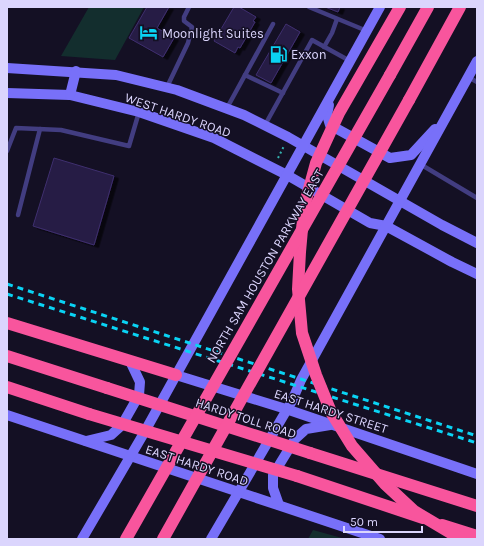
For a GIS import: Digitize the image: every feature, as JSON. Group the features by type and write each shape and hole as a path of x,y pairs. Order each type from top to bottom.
{"highway":[{"path":"400,7 339,113 316,163 304,207 300,252 298,289 302,333 316,375 331,412 352,446 385,484 414,511 461,539"},
{"name":"NORTH SAM HOUSTON PARKWAY EAST","path":"126,539 428,7"},
{"path":"163,539 460,7"},
{"path":"7,323 176,375"},
{"name":"HARDY TOLL ROAD","path":"7,356 477,506"},
{"path":"7,387 89,414 297,476 477,536"}],"main road":[{"name":"NORTH SAM HOUSTON PARKWAY EAST","path":"82,539 131,456 380,7"},
{"path":"210,539 292,401 301,380 477,61"},
{"name":"WEST HARDY ROAD","path":"7,68 116,74 167,87 244,114 477,243"},
{"path":"70,95 76,72"},
{"path":"339,81 328,107 327,115 330,125 390,158 411,155 446,117"},
{"name":"WEST HARDY ROAD","path":"7,93 70,95 139,112 214,138 287,174 370,223 386,226 477,274"},
{"path":"86,441 112,435 122,425 136,401 139,395 140,382 130,361"},
{"name":"EAST HARDY STREET","path":"176,375 286,409 477,474"},
{"name":"EAST HARDY ROAD","path":"7,415 380,539"},
{"path":"279,505 273,488 273,475 295,439 306,429 332,425"}],"lane":[{"path":"167,87 192,32 192,27 184,21 184,17 189,7"},
{"path":"309,7 367,31"},
{"path":"324,47 332,33 337,19"},
{"path":"227,108 273,24"},
{"path":"265,125 312,40 350,61"},
{"path":"245,75 283,93"},
{"path":"468,77 477,82"},
{"path":"7,151 16,128 61,130 129,146 139,112"},
{"path":"18,215 40,129"},
{"path":"420,164 477,198"}],"path":[{"path":"278,158 286,142"}],"green space":[{"path":"89,7 144,7 115,60 61,56"},
{"path":"313,530 342,538 342,539 308,539"}],"building":[{"name":"Moonlight Suites","path":"147,7 169,7 157,28 174,38 163,57 129,38"},
{"path":"234,7 239,7 256,17 253,21 255,22 240,48 238,47 235,53 214,41"},
{"path":"325,7 340,7 338,12"},
{"name":"Exxon","path":"286,24 300,32 271,83 256,75"},
{"path":"54,158 114,176 94,245 33,226"}],"railway":[{"path":"7,284 477,436"},
{"path":"7,294 477,443"}],"place":[{"name":"Moonlight Suites","path":"149,33"},
{"name":"Exxon","path":"278,54"}]}
